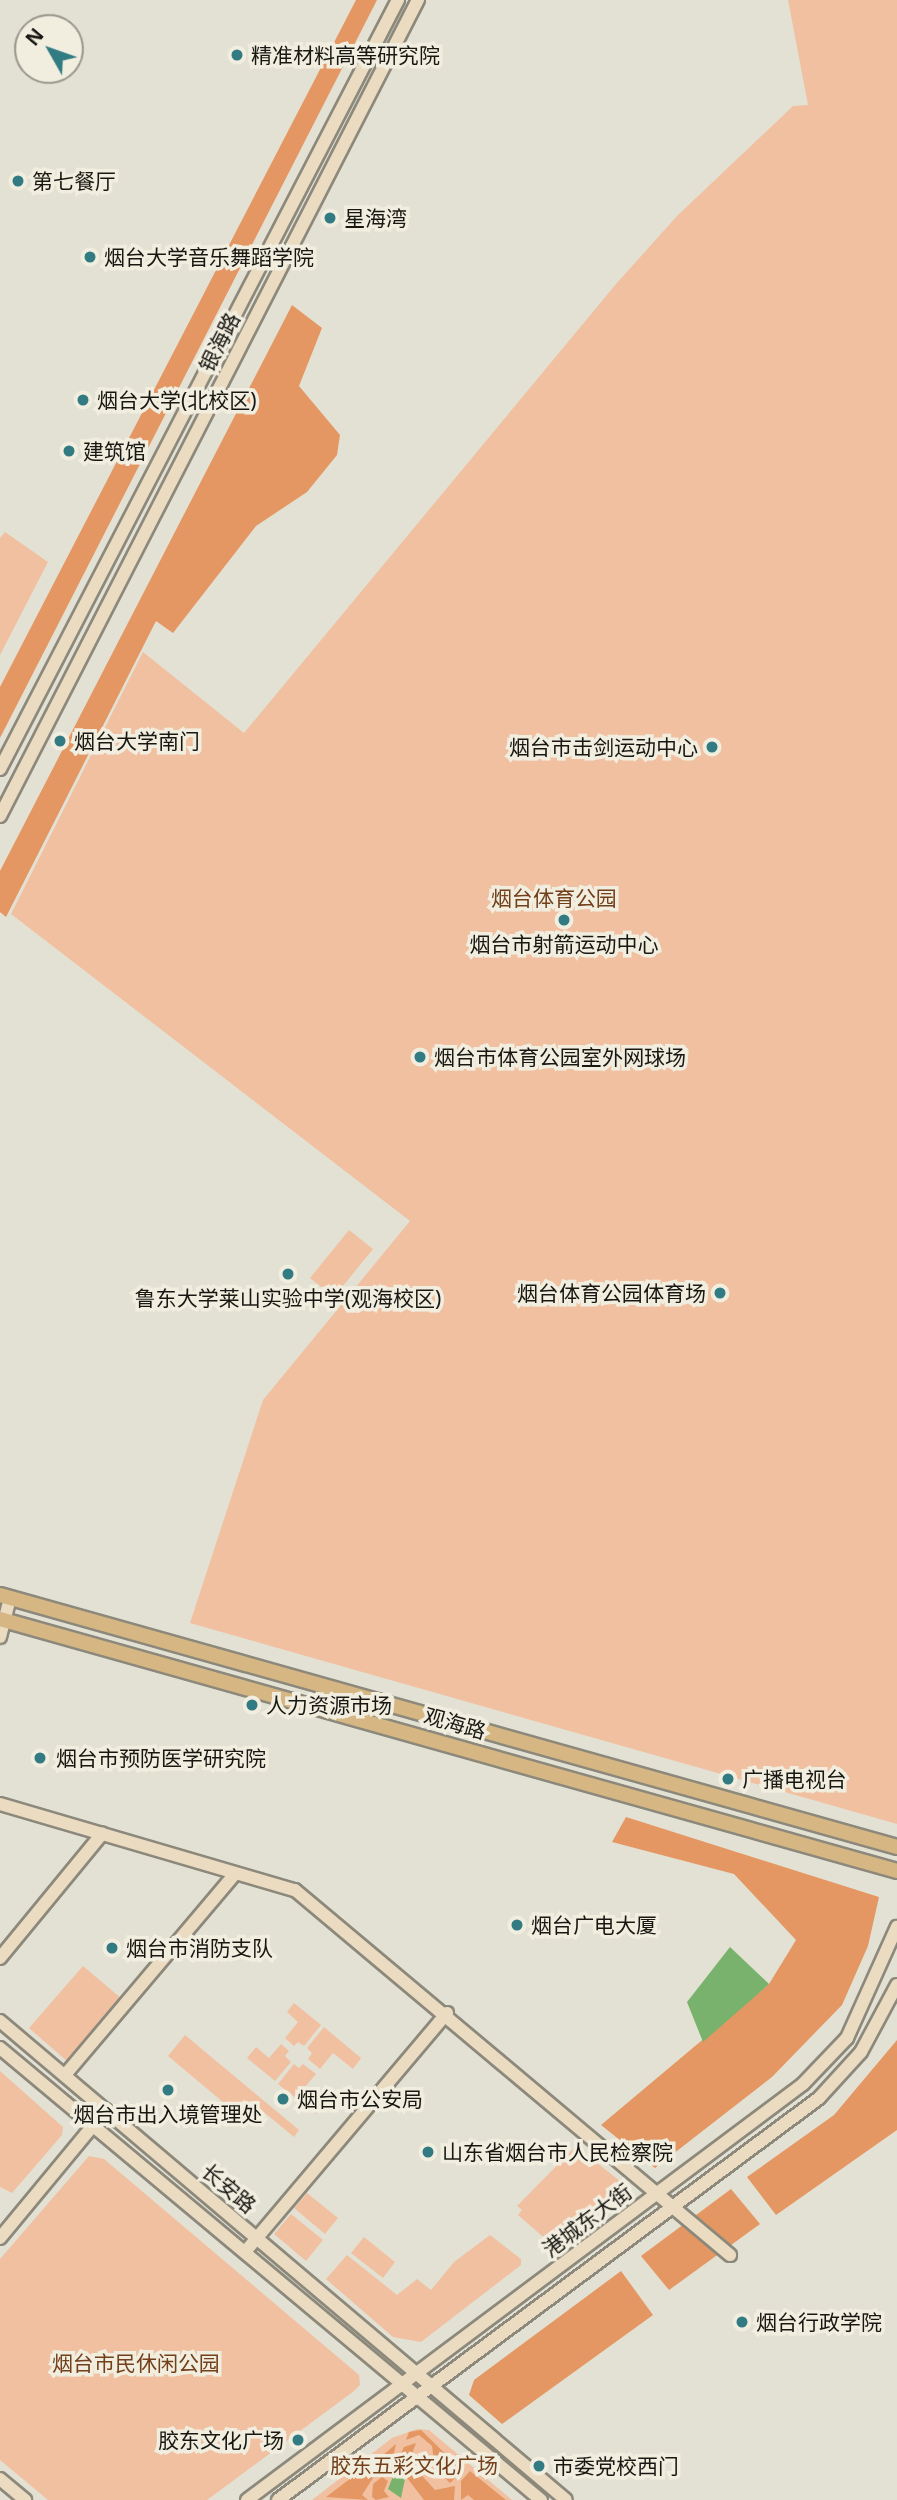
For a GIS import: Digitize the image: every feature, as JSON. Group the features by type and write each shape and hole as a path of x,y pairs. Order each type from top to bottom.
{"main road":[{"name":"银海路","path":"0,769 398,0"},
{"name":"银海路","path":"0,816 418,0"},
{"path":"0,1637 5,1597"},
{"name":"观海路","path":"5,1597 897,1847"},
{"name":"观海路","path":"2,1619 897,1871"},
{"path":"0,1804 295,1890 447,2013 675,2205 730,2255"},
{"path":"0,1958 102,1834"},
{"path":"65,2075 235,1874"},
{"name":"港城东大街","path":"247,2500 830,2059 864,2009 897,1927"},
{"name":"港城东大街","path":"278,2500 833,2085 862,2052 897,1985"},
{"path":"245,2252 447,2013"},
{"name":"长安路","path":"0,2021 566,2500"},
{"path":"0,2049 541,2500"},
{"path":"0,2238 106,2110"},
{"path":"1,2483 25,2500"}],"green space":[{"name":"烟台体育公园","path":"788,0 897,0 897,1824 190,1623 263,1400 410,1221 11,914 143,652 244,733 616,284 677,216 793,106 808,105"},
{"path":"5,532 48,562 0,655 0,538"},
{"path":"349,1230 373,1249 334,1297 310,1278"},
{"path":"83,1966 122,1999 68,2062 29,2028"},
{"path":"294,2003 321,2025 304,2046 298,2042 294,2046 285,2038 298,2022 287,2012"},
{"path":"324,2027 361,2058 353,2069 333,2053 320,2069 308,2059 312,2053 307,2048"},
{"path":"185,2035 299,2130 294,2137 254,2104 242,2118 168,2056"},
{"path":"281,2044 289,2051 285,2056 291,2062 275,2081 247,2058 256,2047 269,2058"},
{"path":"294,2064 299,2068 303,2064 316,2074 305,2087 324,2104 316,2114 278,2084"},
{"path":"0,2071 63,2127 62,2135 12,2193 0,2187"},
{"path":"576,2146 626,2186 615,2197 600,2201 549,2242 518,2215 522,2210 517,2206"},
{"name":"烟台市民休闲公园","path":"89,2156 104,2159 359,2375 360,2385 354,2391 207,2500 48,2500 0,2460 0,2259"},
{"path":"307,2193 338,2218 325,2234 294,2208"},
{"path":"291,2214 323,2240 306,2261 274,2234"},
{"path":"490,2235 521,2259 521,2265 421,2342 393,2337 326,2279 347,2255 397,2295 417,2279 431,2290 454,2262"},
{"path":"364,2237 395,2262 383,2278 351,2253"},
{"name":"胶东五彩文化广场","path":"417,2429 429,2430 512,2500 312,2500 392,2438"}],"shaded area":[{"path":"356,0 377,0 0,738 0,687"},
{"path":"292,305 322,328 299,386 340,435 337,455 307,492 256,526 173,633 156,621 6,917 0,912 0,871"},
{"path":"626,1817 879,1897 868,1946 842,2005 772,2077 655,2168 601,2125 769,1984 796,1940 734,1874 612,1842"},
{"path":"730,1947 769,1984 703,2042 687,2002"},
{"path":"897,2040 897,2130 776,2215 747,2177 834,2115"},
{"path":"731,2189 760,2224 669,2290 641,2256"},
{"path":"621,2271 653,2315 502,2424 469,2395 474,2380"},
{"path":"421,2430 463,2471 450,2483 435,2468 432,2446 419,2435 406,2440 409,2432"},
{"path":"416,2443 410,2459 416,2469 435,2490 455,2486 454,2500 424,2500 401,2470 399,2457 404,2447"},
{"path":"396,2444 391,2467 370,2466"},
{"path":"363,2469 373,2478 362,2495 368,2500 326,2497"},
{"path":"395,2471 405,2479 401,2498 388,2489"},
{"path":"470,2471 506,2500 474,2500 468,2495 461,2500 461,2481"},
{"path":"382,2477 388,2481 384,2491 389,2497 376,2500 372,2497 373,2484"}],"place":[{"name":"精准材料高等研究院","path":"237,55"},
{"name":"第七餐厅","path":"18,181"},
{"name":"星海湾","path":"330,218"},
{"name":"烟台大学音乐舞蹈学院","path":"90,257"},
{"name":"烟台大学(北校区)","path":"83,400"},
{"name":"建筑馆","path":"69,451"},
{"name":"烟台大学南门","path":"60,741"},
{"name":"烟台市击剑运动中心","path":"712,747"},
{"name":"烟台市射箭运动中心","path":"564,920"},
{"name":"烟台市体育公园室外网球场","path":"420,1057"},
{"name":"鲁东大学莱山实验中学(观海校区)","path":"288,1274"},
{"name":"烟台体育公园体育场","path":"720,1293"},
{"name":"人力资源市场","path":"252,1705"},
{"name":"烟台市预防医学研究院","path":"40,1758"},
{"name":"广播电视台","path":"728,1779"},
{"name":"烟台广电大厦","path":"517,1925"},
{"name":"烟台市消防支队","path":"112,1948"},
{"name":"烟台市出入境管理处","path":"168,2090"},
{"name":"烟台市公安局","path":"283,2099"},
{"name":"山东省烟台市人民检察院","path":"428,2152"},
{"name":"烟台行政学院","path":"742,2322"},
{"name":"胶东文化广场","path":"298,2440"},
{"name":"市委党校西门","path":"539,2466"}]}
